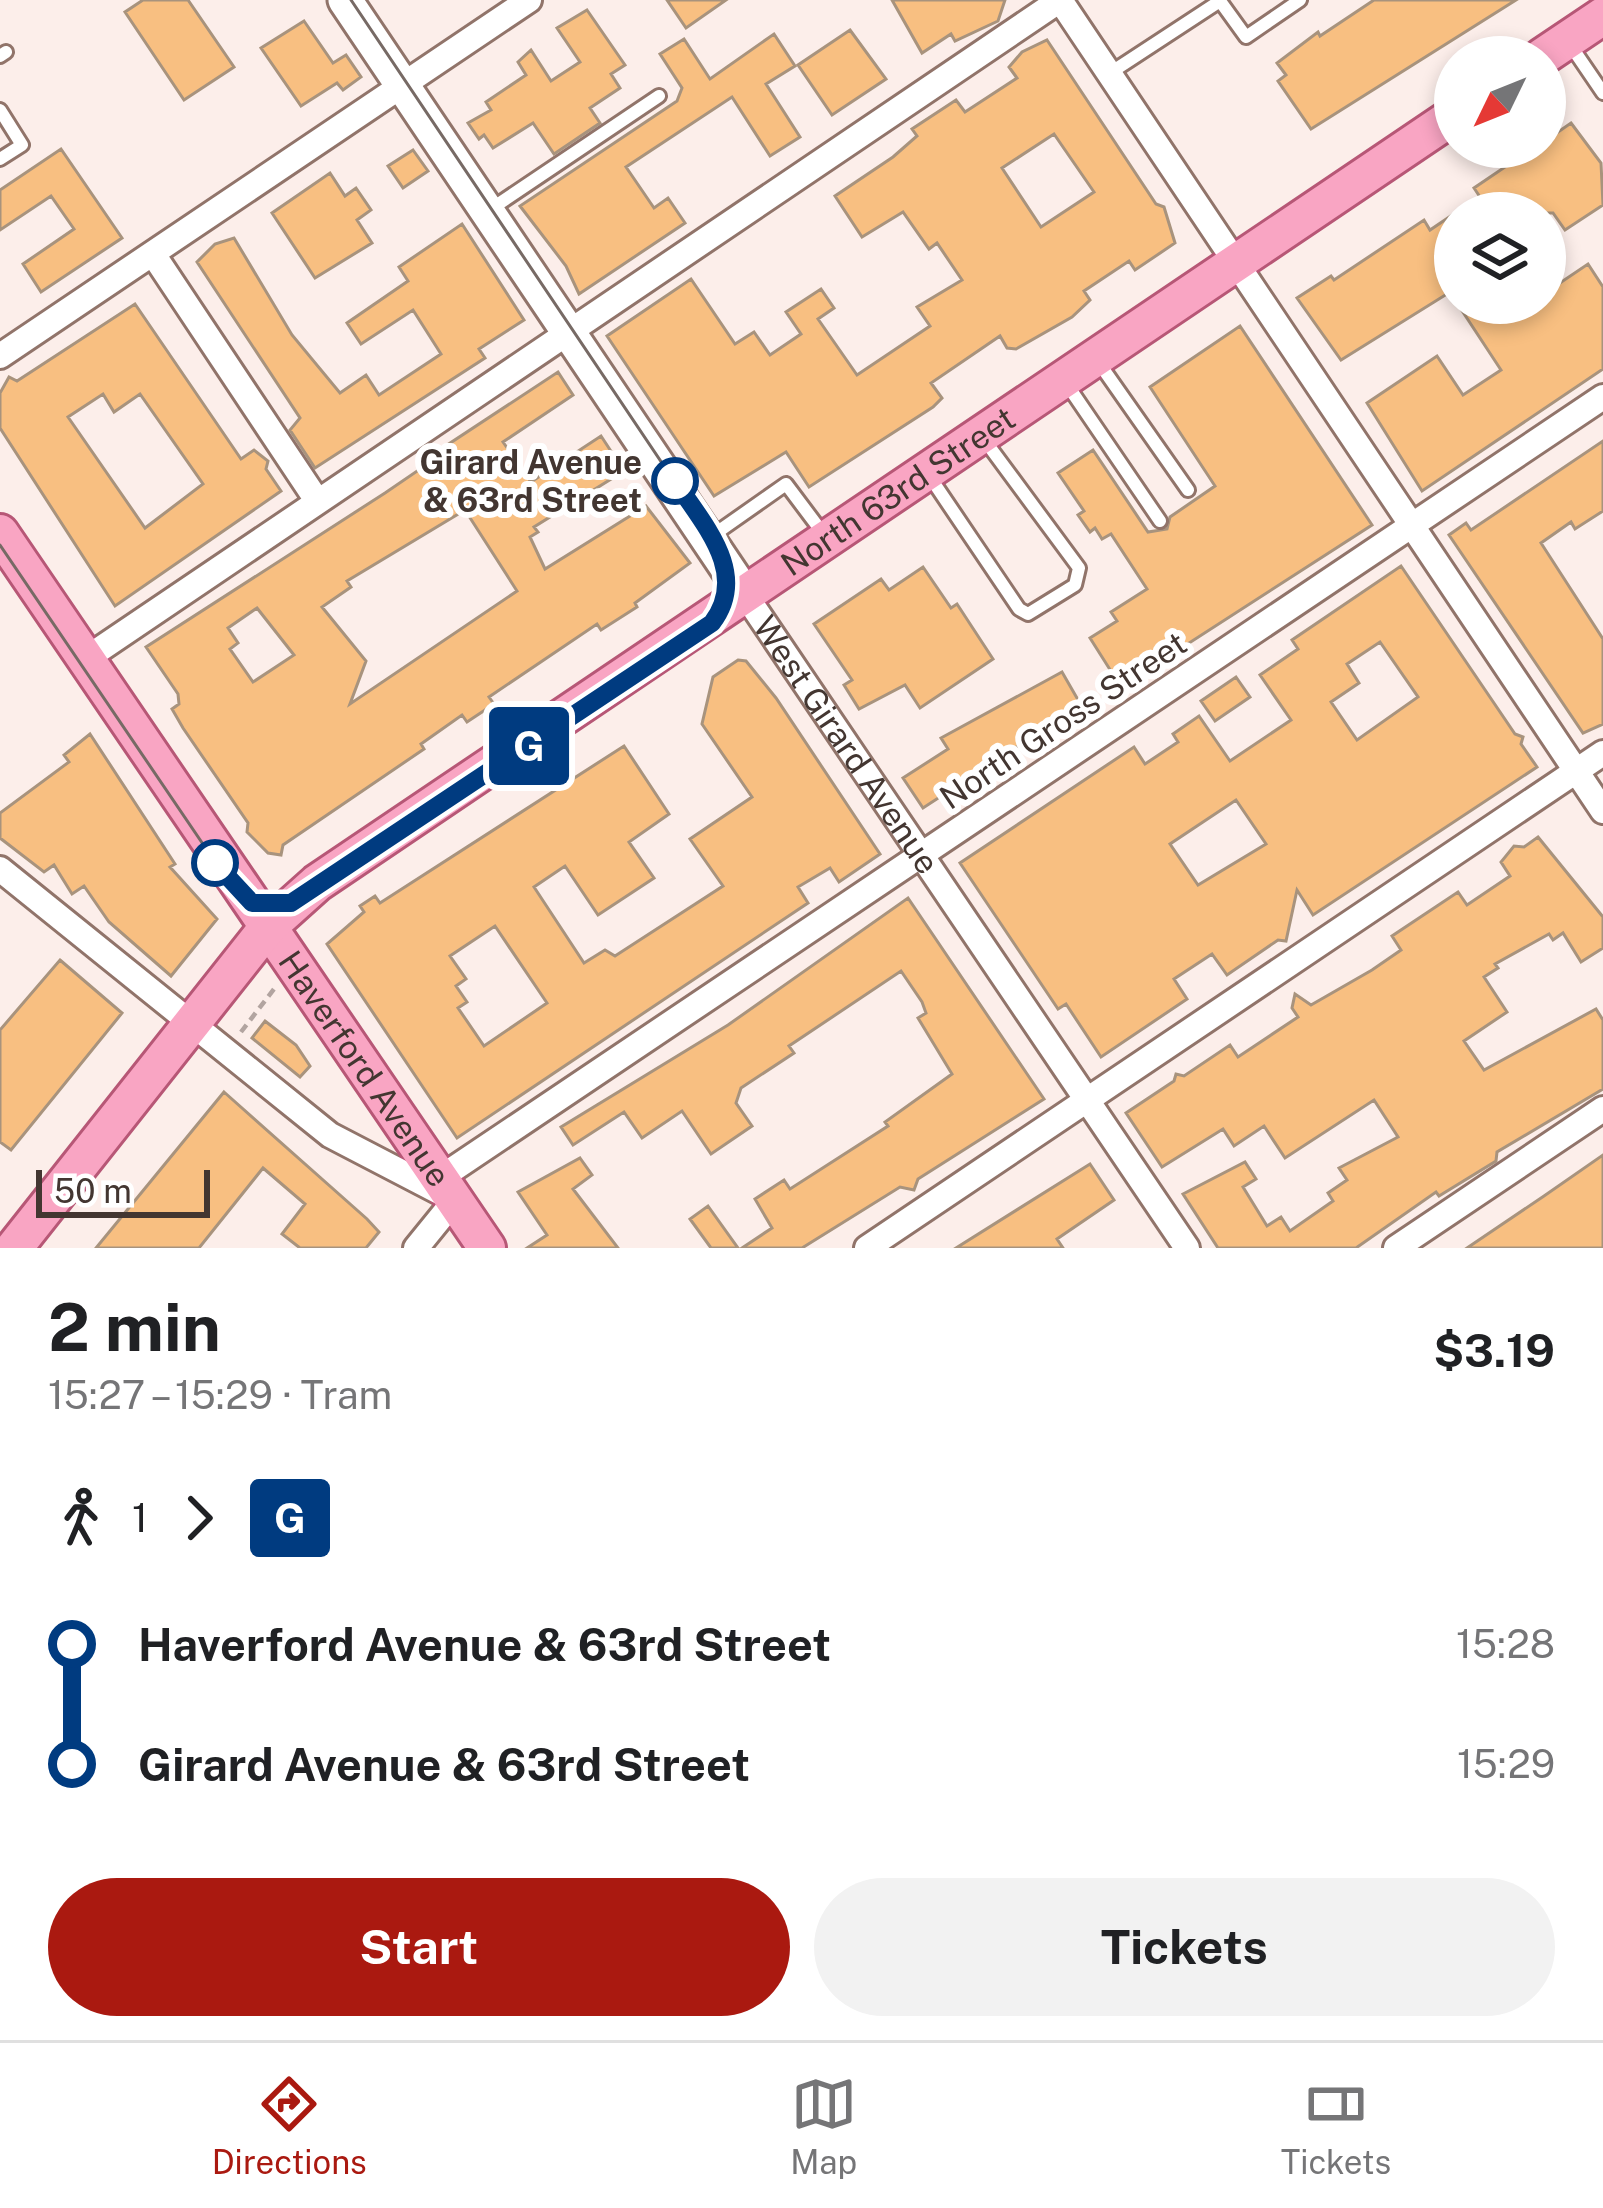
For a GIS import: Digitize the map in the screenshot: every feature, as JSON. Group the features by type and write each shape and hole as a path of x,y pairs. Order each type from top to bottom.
{"main road":[{"path":"1566,41 1603,16"},
{"name":"North 63rd Street","path":"14,1248 268,927 317,883 1434,129"},
{"name":"Haverford Avenue","path":"0,533 488,1248"}],"street":[{"name":"West Girard Avenue","path":"345,0 1187,1248"},
{"path":"0,356 529,0"},
{"path":"84,660 1060,0 1603,811"},
{"path":"152,254 316,499"},
{"name":"North Gross Street","path":"416,1248 448,1189 922,854 1603,397"},
{"path":"867,1248 1603,753"},
{"path":"0,869 330,1135 448,1189"},
{"path":"1396,1248 1603,1108"}],"lane":[{"path":"1109,74 1220,1 1246,38 1300,0"},
{"path":"1566,60 1603,93"},
{"path":"487,212 659,96"},
{"path":"0,110 22,145 0,159"},
{"path":"1095,357 1188,490"},
{"path":"1063,379 1160,521"},
{"path":"926,471 1019,609 1028,614 1039,611 1075,585 1078,568 980,435"},
{"path":"708,539 785,484 826,538"}],"path":[{"path":"236,1040 278,984"},
{"path":"263,987 269,995"}],"building":[{"path":"143,0 188,0 234,67 184,100 125,12"},
{"path":"667,0 726,0 686,28"},
{"path":"892,0 1005,0 998,21 955,41 951,34 922,53"},
{"path":"1374,0 1516,0 1459,36 1434,36 1434,52 1311,129 1278,81 1286,75 1277,63 1318,32 1320,36"},
{"path":"587,10 625,65 611,74 620,88 590,108 600,123 554,154 533,123 493,148 484,135 479,139 468,123 491,110 486,102 526,75 518,62 531,50 551,81 580,62 557,28"},
{"path":"304,21 333,63 346,55 361,77 343,90 337,83 301,106 261,48"},
{"path":"850,30 886,79 832,115 798,65"},
{"path":"774,34 795,66 766,84 800,137 770,156 732,97 626,167 654,208 668,198 685,223 579,294 566,266 520,206 677,101 682,88 660,54 684,39 710,79"},
{"path":"1047,40 1156,204 1164,207 1175,243 1135,270 1129,261 1084,291 1090,300 1072,317 1016,349 1007,348 1000,336 931,383 942,398 933,407 809,487 786,452 714,496 607,336 691,279 735,344 754,332 770,355 801,334 786,312 821,289 834,308 818,319 857,375 930,326 917,307 962,280 937,243 929,249 903,212 862,237 835,196 893,157 917,136 912,129 956,100 965,112 1017,78 1009,67 1022,52","holes":["1054,134 1094,192 1041,227 1002,168"]},
{"path":"1571,123 1601,163 1603,205 1566,229 1566,192 1477,192 1474,188 1504,168 1566,168 1566,126"},
{"path":"61,149 122,238 41,292 23,264 74,229 51,196 0,230 0,190"},
{"path":"413,150 428,171 403,188 388,166"},
{"path":"330,173 345,196 356,188 371,210 357,220 372,243 315,278 272,213"},
{"path":"1424,220 1430,230 1434,227 1434,302 1341,360 1297,298 1331,276 1334,280"},
{"path":"462,224 524,320 479,349 485,358 315,468 290,430 300,418 197,262 215,244 234,238 292,335 340,393 366,375 379,395 441,354 413,310 361,344 347,323 408,281 399,267"},
{"path":"1588,264 1603,287 1603,369 1422,491 1367,403 1437,356 1463,395 1501,370 1471,324 1566,324 1566,279"},
{"path":"135,304 241,459 254,450 268,461 266,469 281,491 115,606 0,428 0,393 9,377 17,381","holes":["103,394 114,412 140,394 203,484 145,528 68,417"]},
{"path":"1240,326 1372,525 1121,687 1090,638 1117,621 1111,612 1147,589 1111,534 1102,539 1095,528 1090,532 1078,515 1084,511 1058,473 1093,450 1148,532 1167,529 1170,517 1215,486 1150,387"},
{"path":"558,372 573,395 503,442 531,482 601,436 624,471 534,527 538,532 530,537 545,569 646,506 690,563 635,603 637,607 601,630 597,624 489,697 494,704 467,722 462,715 421,744 424,749 283,845 281,855 268,853 247,832 248,823 183,728 172,709 179,704 178,694 146,647 385,493 429,463 426,459","holes":["465,510 517,591 350,704 366,661 322,607 351,587 347,581","257,608 294,655 253,682 230,649 238,643 228,628"]},
{"path":"1603,441 1603,511 1575,529 1571,522 1541,543 1603,639 1603,724 1583,733 1449,535 1466,523 1471,530"},
{"path":"1401,566 1515,734 1523,737 1521,744 1537,767 1313,915 1297,890 1286,941 1278,940 1227,975 1212,954 1174,979 1187,999 1101,1057 1066,1004 1058,1009 960,863 1134,747 1145,764 1178,742 1173,734 1199,716 1230,761 1291,720 1260,675 1298,649 1292,640","holes":["1380,642 1418,697 1357,740 1331,702 1359,683 1347,664","1236,800 1266,844 1198,885 1170,844"]},
{"path":"923,567 951,608 957,604 993,659 920,708 905,685 859,709 844,685 852,680 814,624 881,579 889,590"},
{"path":"738,660 746,661 880,854 839,882 830,868 798,887 808,903 457,1138 327,944 375,896 380,903 624,746 669,814 629,842 654,878 598,915 565,866 534,887 584,963 605,950 615,956 723,886 690,839 752,797 702,724 713,677","holes":["495,926 547,1003 484,1046 458,1008 467,1002 456,986 466,979 450,956"]},
{"path":"1062,672 1081,705 923,808 903,778 948,749 941,738"},
{"path":"1236,677 1250,697 1215,721 1201,701"},
{"path":"90,734 175,864 170,867 217,919 171,976 109,922 84,886 72,894 54,865 44,872 0,838 0,813 69,762 64,755"},
{"path":"1538,837 1603,917 1603,948 1581,962 1563,933 1553,940 1549,934 1495,964 1498,968 1484,977 1507,1012 1464,1041 1484,1070 1596,1009 1603,1020 1603,1089 1497,1152 1496,1161 1439,1196 1436,1192 1356,1248 1218,1248 1183,1194 1245,1162 1256,1179 1243,1187 1267,1226 1281,1217 1290,1231 1333,1201 1328,1193 1347,1180 1339,1168 1398,1137 1374,1100 1285,1158 1264,1126 1234,1146 1223,1129 1162,1167 1126,1113 1174,1081 1176,1074 1184,1076 1230,1045 1238,1057 1298,1017 1292,1008 1295,994 1311,1005 1372,970 1401,950 1392,936 1458,892 1467,905 1510,876 1501,862 1514,846 1524,847"},
{"path":"908,898 1044,1099 918,1179 914,1190 900,1187 802,1248 742,1248 772,1228 755,1199 784,1180 790,1189 888,1126 885,1122 952,1074 918,1018 926,1013 901,971 789,1046 794,1053 741,1088 736,1103 752,1126 711,1154 682,1111 642,1138 624,1112 573,1145 561,1127 728,1025"},
{"path":"60,960 122,1013 11,1150 0,1142 0,1030"},
{"path":"265,1021 296,1045 310,1066 300,1077 252,1038"},
{"path":"224,1092 379,1232 366,1248 300,1248 282,1234 305,1204 263,1168 199,1248 96,1248"},
{"path":"1603,1155 1603,1248 1467,1248 1544,1196"},
{"path":"580,1158 592,1175 573,1189 618,1248 527,1248 547,1235 518,1192"},
{"path":"1090,1164 1114,1200 1057,1239 1063,1248 956,1248"},
{"path":"708,1206 738,1248 711,1248 690,1219"}],"tram line":[{"path":"0,545 228,881 251,900 270,906 318,890 712,623 723,602 726,580 711,536 351,0"},
{"name":"G","path":"215,863 252,903 268,908 291,903 712,623 724,607 725,565 675,481"}],"place":[{"name":"Girard Avenue & 63rd Street","path":"675,481"}]}
